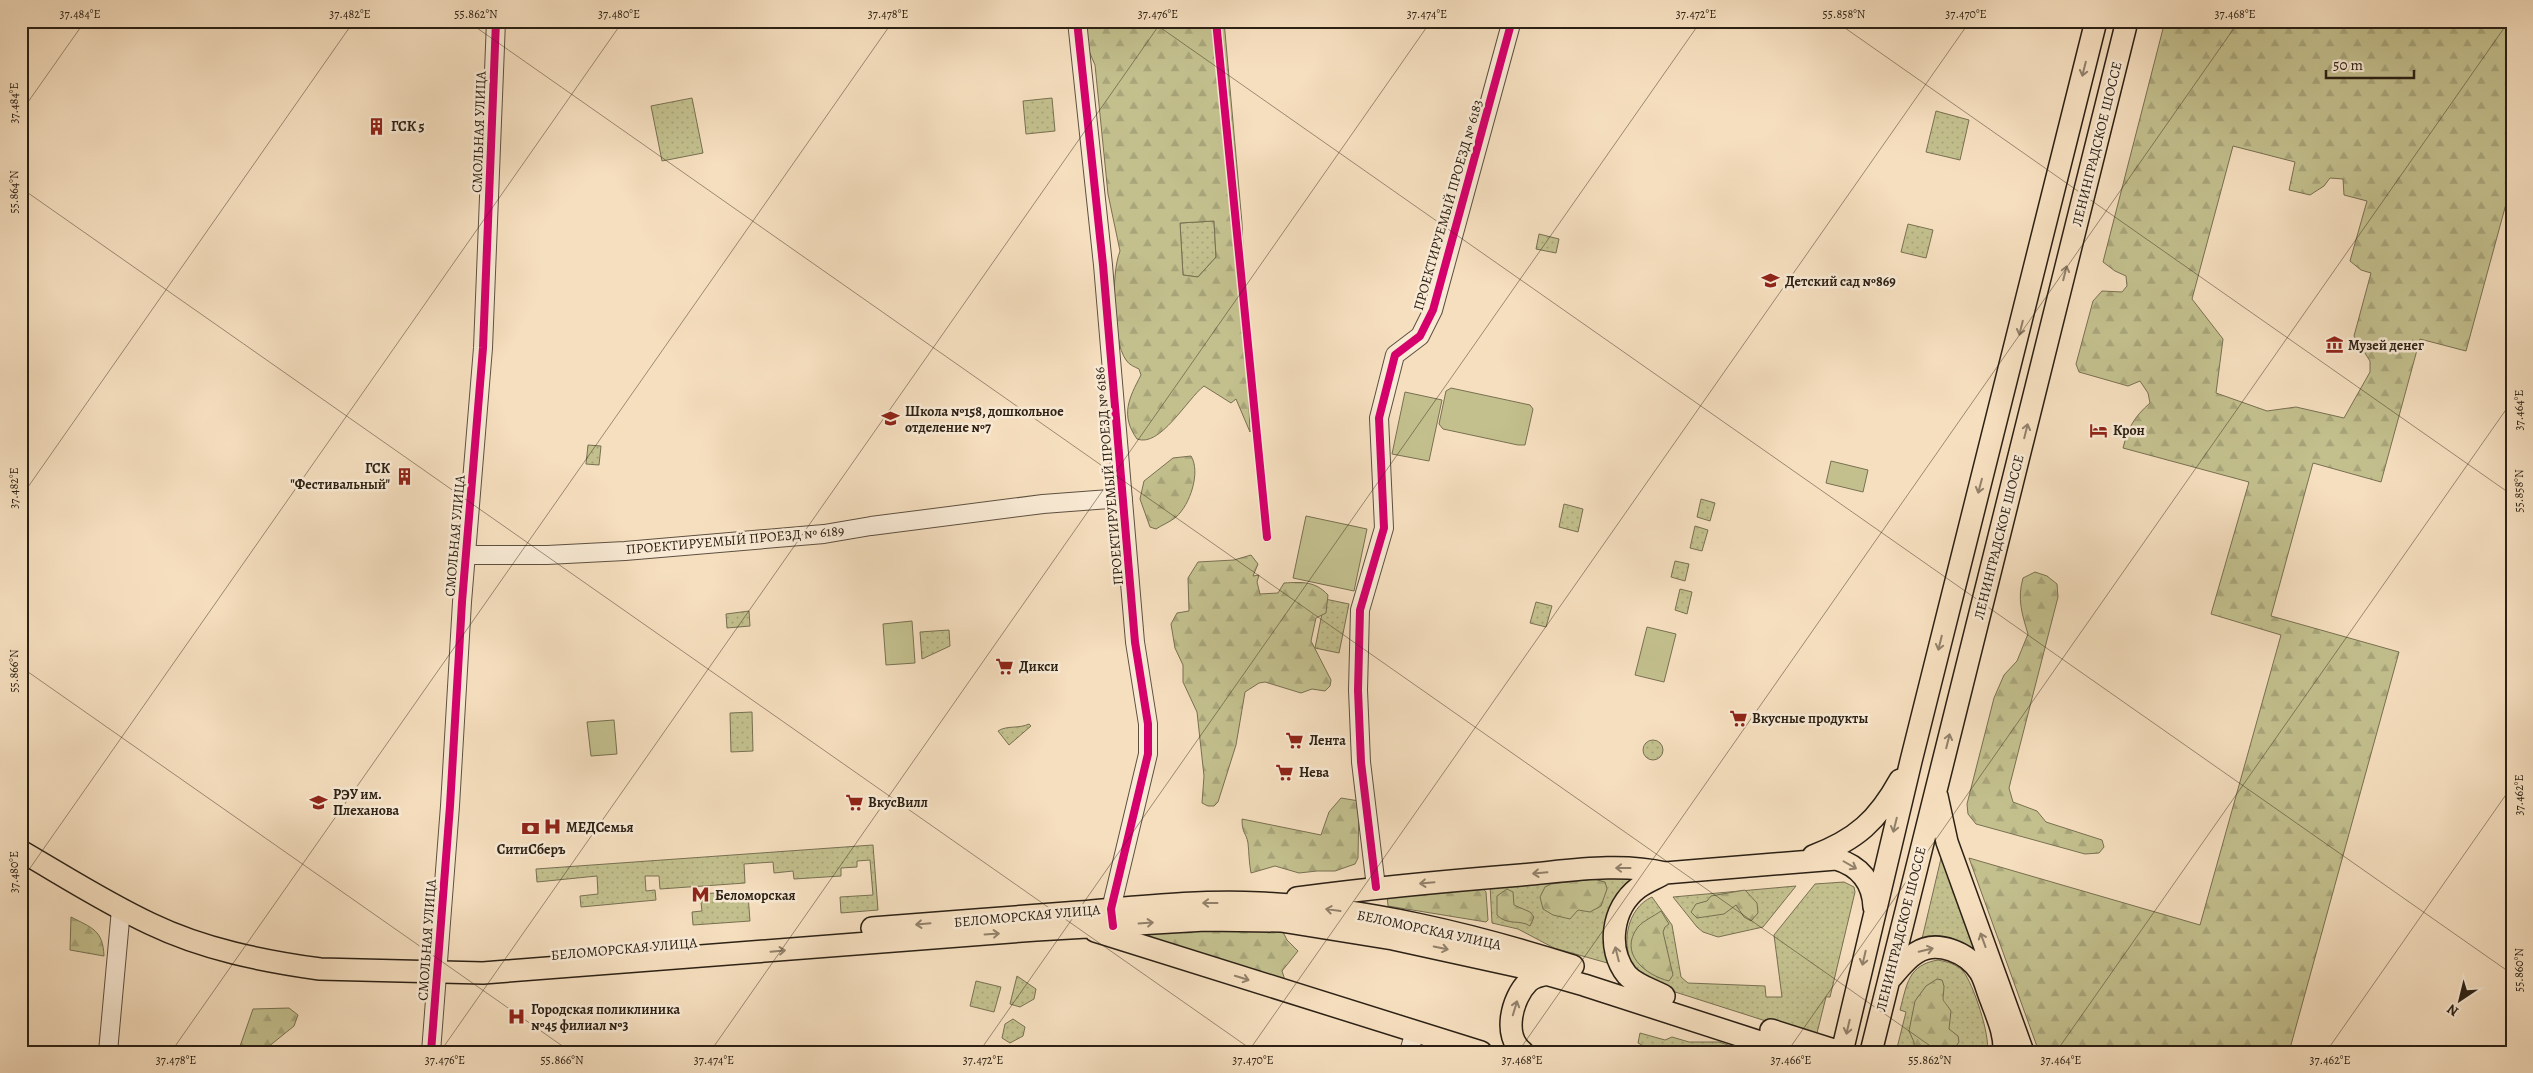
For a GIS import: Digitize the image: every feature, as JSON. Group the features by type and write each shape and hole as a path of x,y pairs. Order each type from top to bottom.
{"main road":[{"name":"ЛЕНИНГРАДСКОЕ ШОССЕ","path":"1841,1052 1911,760 2023,320 2096,21"},
{"name":"ЛЕНИНГРАДСКОЕ ШОССЕ","path":"1871,1052 2128,21"},
{"path":"1803,860 1828,850 1862,831 1876,818 1911,760"},
{"path":"1936,788 1939,812 1948,842 2023,1052"},
{"name":"БЕЛОМОРСКАЯ УЛИЦА","path":"21,851 152,925 213,947 293,966 345,972 436,970 483,974 1080,928 1112,917 1281,921 1441,948 1550,974 1791,1052"},
{"path":"1258,903 1376,887 1596,868 1647,868 1665,872 1836,858 1857,869 1868,882 1874,897 1874,913"},
{"path":"1664,996 1628,976 1618,960 1614,940 1618,917 1628,899 1638,888 1665,872"},
{"name":"БЕЛОМОРСКАЯ УЛИЦА","path":"436,970 483,960 1112,917 1201,903 1258,903 1333,910 1445,930 1529,952 1841,1052"},
{"path":"1080,928 1481,1052"},
{"path":"1889,980 1918,952 1933,948 1945,948 1969,959 1980,972 2002,1029 2004,1052"},
{"path":"1523,1052 1513,1038 1510,1026 1516,1001 1529,981 1537,976 1550,974"}],"street":[{"name":"СМОЛЬНАЯ УЛИЦА","path":"431,1052 450,806 466,556 485,319 496,21"},
{"name":"ПРОЕКТИРУЕМЫЙ ПРОЕЗД № 6186","path":"1077,21 1103,265 1135,642 1148,724 1148,754 1112,917"},
{"name":"ПРОЕКТИРУЕМЫЙ ПРОЕЗД № 6183","path":"1376,887 1361,762 1358,690 1360,610 1384,528 1380,418 1395,355 1420,336 1433,310 1511,24 1510,21"},
{"name":"ПРОЕКТИРУЕМЫЙ ПРОЕЗД № 6189","path":"466,556 547,555 625,551 824,534 1043,504 1123,498"},
{"path":"108,1052 121,909"},
{"path":"1409,1052 1415,1031"}],"green space":[{"path":"1087,21 1224,21 1242,223 1250,432 1236,399 1231,403 1204,386 1173,421 1155,436 1146,440 1137,439 1132,430 1129,422 1128,407 1141,375 1139,369 1130,365 1126,360 1121,351 1118,338 1114,290 1120,251 1108,194 1095,65 1083,37","holes":["1214,221 1216,257 1198,277 1183,275 1180,223"]},
{"path":"2165,21 2512,21 2512,182 2466,351 2420,339 2381,482 2313,463 2271,616 2399,652 2289,1052 2039,1052 1969,858 2200,925 2281,635 2211,614 2249,482 2123,448 2132,423 2150,403 2148,393 2140,381 2128,386 2079,372 2076,364 2093,301 2102,291 2122,292 2127,286 2126,276 2103,262","holes":["2233,146 2295,162 2289,190 2310,195 2324,186 2330,178 2343,179 2344,195 2367,201 2350,261 2361,270 2371,273 2354,336 2370,361 2370,372 2344,418 2296,407 2267,411 2216,393 2223,339 2192,299"]},
{"path":"692,98 703,153 662,161 651,106"},
{"path":"1052,98 1055,131 1026,134 1023,101"},
{"path":"1936,111 1969,120 1960,160 1926,152"},
{"path":"1214,221 1216,257 1198,277 1183,275 1180,223"},
{"path":"1908,224 1933,230 1926,258 1901,252"},
{"path":"1539,234 1559,239 1556,253 1536,249"},
{"path":"1451,388 1530,405 1533,409 1525,445 1443,429 1439,424 1446,391"},
{"path":"1405,392 1442,400 1429,461 1392,454"},
{"path":"588,445 601,446 599,465 586,464"},
{"path":"1191,456 1195,471 1190,497 1186,505 1176,517 1156,529 1150,527 1140,499 1144,481 1173,458"},
{"path":"1831,461 1868,470 1863,492 1826,483"},
{"path":"1701,499 1715,503 1710,521 1697,517"},
{"path":"1564,504 1583,509 1578,532 1559,527"},
{"path":"1306,516 1367,529 1354,591 1293,578"},
{"path":"1695,526 1708,530 1702,551 1690,548"},
{"path":"1251,555 1258,564 1253,576 1259,575 1257,582 1260,594 1278,593 1284,583 1297,582 1308,583 1318,587 1328,595 1326,613 1316,618 1311,641 1331,680 1330,686 1325,691 1312,689 1301,693 1265,682 1259,683 1245,692 1236,745 1218,802 1214,806 1208,806 1202,803 1204,776 1197,712 1183,682 1183,665 1175,648 1171,624 1177,613 1189,611 1188,578 1198,562 1234,560"},
{"path":"1675,561 1689,564 1685,581 1671,577"},
{"path":"2035,572 2047,576 2057,584 2058,597 2009,788 2013,802 2037,811 2046,822 2102,840 2104,847 2099,853 2085,854 1976,824 1968,814 1967,804 1994,698 2004,675 2017,661 2028,634 2020,600 2023,578"},
{"path":"1680,589 1692,592 1687,614 1675,610"},
{"path":"1325,599 1349,604 1339,653 1315,648"},
{"path":"1536,602 1552,606 1546,627 1530,623"},
{"path":"749,611 750,626 727,628 726,614"},
{"path":"912,621 915,663 886,665 883,624"},
{"path":"1647,627 1676,634 1664,682 1635,675"},
{"path":"949,630 950,646 922,659 920,632"},
{"path":"752,712 753,751 731,752 730,713"},
{"path":"614,720 617,754 591,756 587,722"},
{"path":"1029,724 1031,726 1009,745 998,731 1005,728"},
{"path":"1653,740 1660,743 1663,750 1660,757 1653,760 1646,757 1643,750 1646,743"},
{"path":"1341,798 1359,801 1358,858 1355,864 1335,871 1299,873 1275,866 1251,873 1248,843 1242,819 1321,835 1329,812"},
{"path":"873,845 878,910 841,913 840,897 873,895 870,860 857,861 857,867 841,868 841,876 794,879 793,871 774,873 773,862 744,864 745,883 660,889 659,876 645,876 646,891 655,890 656,900 581,907 580,896 598,894 597,876 537,882 536,869"},
{"path":"1943,850 1987,967 1921,943"},
{"path":"1632,873 1633,880 1611,964 1554,948 1518,929 1492,923 1490,885"},
{"path":"1594,879 1605,882 1607,889 1601,906 1590,912 1578,910 1570,919 1553,915 1543,909 1540,897 1545,887 1551,884"},
{"path":"1844,882 1854,887 1855,892 1830,997 1826,997 1816,1037 1647,983 1635,969 1630,958 1627,948 1628,928 1637,909 1643,902 1652,897 1672,925 1681,977 1688,983 1765,986 1766,997 1782,997 1774,935 1815,884"},
{"path":"1481,886 1486,892 1488,920 1486,922 1388,906 1387,895"},
{"path":"1796,886 1763,927 1718,937 1703,932 1697,927 1673,897"},
{"path":"1507,889 1513,892 1514,905 1530,912 1534,917 1530,926 1505,920 1497,915 1497,896"},
{"path":"1745,890 1757,903 1758,913 1751,921 1744,917 1736,905 1724,914 1697,918 1691,912 1696,904 1707,901 1711,896"},
{"path":"729,892 748,895 750,921 693,925 692,912 702,911 700,894"},
{"path":"1661,911 1669,924 1663,932 1673,975 1669,981 1651,974 1643,968 1637,962 1631,946 1638,927"},
{"path":"71,917 90,927 99,935 104,956 70,950"},
{"path":"1148,929 1282,930 1287,940 1298,951 1282,971 1286,983 1148,940"},
{"path":"1938,960 1958,967 1967,977 1984,1023 1988,1045 1987,1052 1896,1052 1906,1012 1900,1010 1910,977 1920,966"},
{"path":"1017,976 1036,989 1034,999 1020,1007 1010,1004"},
{"path":"1937,979 1942,980 1944,986 1943,1000 1951,1011 1949,1029 1958,1036 1959,1042 1952,1052 1914,1052 1914,1042 1909,1031 1915,1001 1926,986"},
{"path":"976,981 1001,987 994,1012 970,1006"},
{"path":"289,1008 298,1015 294,1026 268,1047 267,1052 238,1052 253,1009"},
{"path":"1013,1019 1025,1027 1023,1036 1010,1043 1002,1038 1005,1024"},
{"path":"1640,1033 1665,1040 1672,1037 1689,1042 1719,1042 1749,1052 1655,1052 1638,1043"}],"cycle path":[{"path":"431,1052 450,806 462,602 483,348 496,21"},
{"path":"1077,21 1103,265 1135,642 1148,724 1148,754 1111,909 1113,926"},
{"path":"1216,21 1267,537"},
{"path":"1376,887 1361,762 1358,690 1360,610 1384,528 1379,418 1395,355 1420,336 1433,310 1511,24 1510,21"}],"place":[{"name":"ГСК 5","path":"377,126"},
{"name":"Детский сад №869","path":"1771,281"},
{"name":"Музей денег","path":"2334,345"},
{"name":"Школа №158, дошкольное отделение №7","path":"891,419"},
{"name":"Крон","path":"2099,430"},
{"name":"ГСК \"Фестивальный\"","path":"404,476"},
{"name":"Дикси","path":"1005,666"},
{"name":"Вкусные продукты","path":"1738,718"},
{"name":"Лента","path":"1295,740"},
{"name":"Нева","path":"1285,772"},
{"name":"РЭУ им. Плеханова","path":"319,802"},
{"name":"ВкусВилл","path":"854,802"},
{"name":"МЕДСемья","path":"552,827"},
{"name":"СитиСберъ","path":"531,829"},
{"name":"Беломорская","path":"701,895"},
{"name":"Городская поликлиника №45 филиал №3","path":"517,1017"}]}
